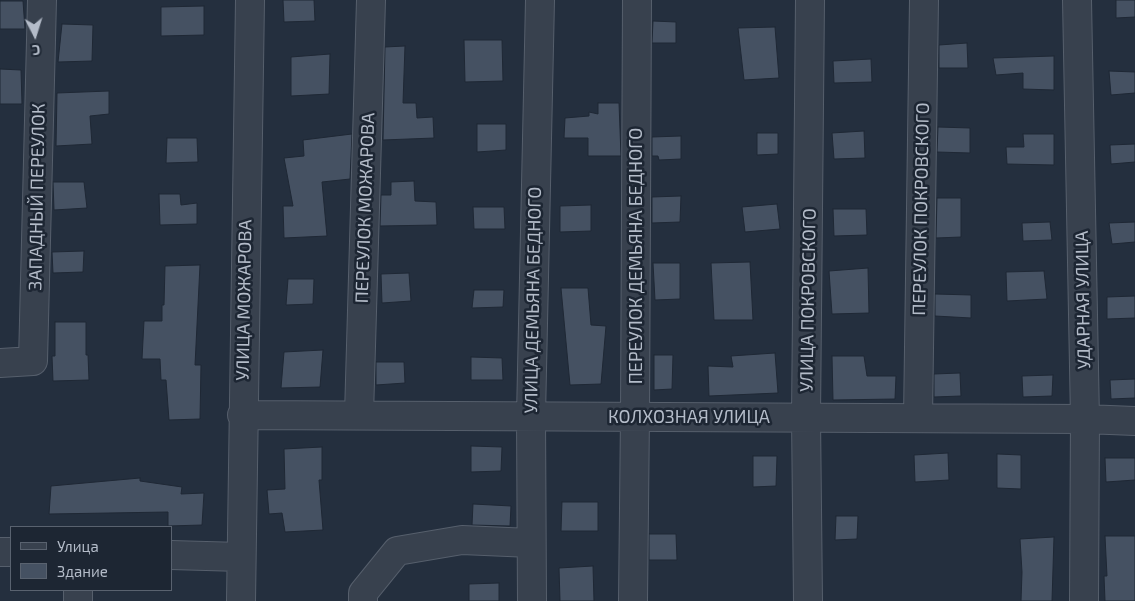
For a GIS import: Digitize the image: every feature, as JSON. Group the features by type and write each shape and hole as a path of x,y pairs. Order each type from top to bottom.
{"street":[{"name":"ЗАПАДНЫЙ ПЕРЕУЛОК","path":"0,363 34,361 42,0"},
{"name":"УЛИЦА МОЖАРОВА","path":"241,601 242,415 250,0"},
{"name":"ПЕРЕУЛОК МОЖАРОВА","path":"358,415 371,0"},
{"name":"УЛИЦА ДЕМЬЯНА БЕДНОГО","path":"532,601 531,416 540,0"},
{"name":"ПЕРЕУЛОК ДЕМЬЯНА БЕДНОГО","path":"632,601 637,0"},
{"name":"УЛИЦА ПОКРОВСКОГО","path":"808,601 806,418 810,0"},
{"name":"ПЕРЕУЛОК ПОКРОВСКОГО","path":"918,418 924,0"},
{"name":"УДАРНАЯ УЛИЦА","path":"1078,0 1085,419 1084,601"},
{"name":"КОЛХОЗНАЯ УЛИЦА","path":"242,415 1085,419 1135,421"},
{"path":"363,601 363,592 397,551 462,540 531,543"},
{"path":"172,555 241,557"}],"building":[{"path":"283,0 314,0 315,21 284,22"},
{"path":"1116,0 1135,0 1135,17 1116,18"},
{"path":"0,1 23,1 25,29 0,29"},
{"path":"204,6 204,35 161,36 161,7"},
{"path":"653,21 676,22 676,43 652,43"},
{"path":"62,24 93,25 92,61 58,62"},
{"path":"775,27 779,78 744,80 738,28"},
{"path":"464,40 502,40 503,81 465,82"},
{"path":"967,43 968,68 939,68 939,45"},
{"path":"405,46 403,103 416,103 417,118 433,117 434,138 383,140 385,47"},
{"path":"330,54 329,94 291,96 291,57"},
{"path":"1054,56 1054,90 1023,89 1023,73 996,75 993,58"},
{"path":"871,59 872,82 834,83 833,61"},
{"path":"0,69 21,70 22,104 0,104"},
{"path":"1109,71 1135,72 1135,93 1111,95"},
{"path":"109,91 109,114 90,116 92,144 56,146 57,93"},
{"path":"598,103 619,103 621,156 588,156 588,138 564,138 565,118 589,116 589,112 598,114"},
{"path":"477,124 506,124 506,150 477,152"},
{"path":"938,127 970,128 970,153 937,152"},
{"path":"864,131 865,158 834,159 832,133"},
{"path":"757,133 778,133 778,154 757,155"},
{"path":"352,134 350,179 322,182 327,236 284,238 283,206 293,206 284,158 304,156 303,140"},
{"path":"1023,134 1054,134 1054,165 1007,164 1006,147 1024,147"},
{"path":"681,136 681,159 659,160 658,156 652,156 652,137"},
{"path":"167,138 197,138 198,162 166,163"},
{"path":"1135,144 1135,162 1111,164 1110,145"},
{"path":"414,181 415,201 436,202 437,225 380,226 381,195 391,195 391,182"},
{"path":"53,182 84,182 87,208 54,210"},
{"path":"159,194 180,194 181,205 197,203 197,224 160,225"},
{"path":"681,196 680,222 652,223 652,197"},
{"path":"937,198 961,198 961,237 936,238"},
{"path":"777,204 780,229 745,232 742,207"},
{"path":"591,205 591,231 560,232 560,206"},
{"path":"473,207 504,207 505,229 474,229"},
{"path":"833,209 866,209 867,235 834,236"},
{"path":"1050,222 1052,240 1023,241 1022,223"},
{"path":"1135,222 1135,242 1112,244 1109,223"},
{"path":"84,251 83,272 53,273 52,252"},
{"path":"750,262 753,320 714,320 711,263"},
{"path":"653,263 680,263 680,299 655,300"},
{"path":"200,265 195,365 201,365 200,419 169,420 166,380 161,380 160,359 142,359 144,321 162,321 165,266"},
{"path":"868,268 869,313 832,314 829,271"},
{"path":"1044,271 1047,299 1007,301 1006,272"},
{"path":"409,273 411,301 382,303 381,274"},
{"path":"288,279 314,279 313,304 286,305"},
{"path":"561,288 588,288 591,325 606,326 601,384 570,385"},
{"path":"474,290 504,290 503,307 472,308"},
{"path":"935,294 971,295 971,318 935,316"},
{"path":"1135,296 1135,318 1107,319 1107,297"},
{"path":"55,322 86,322 86,355 88,355 89,380 53,381 52,356 55,356"},
{"path":"323,350 320,387 281,388 284,352"},
{"path":"775,353 778,393 709,396 708,366 733,367 731,356"},
{"path":"654,355 673,355 672,389 654,390"},
{"path":"832,356 864,356 867,376 896,376 895,399 833,400"},
{"path":"471,357 502,358 503,380 471,380"},
{"path":"376,362 404,362 405,383 376,385"},
{"path":"960,373 961,396 934,397 934,374"},
{"path":"1053,375 1052,396 1023,397 1022,376"},
{"path":"1135,379 1135,398 1111,399 1110,380"},
{"path":"471,446 502,447 501,471 471,472"},
{"path":"322,447 322,480 319,480 323,530 285,532 282,513 269,514 267,490 285,489 284,449"},
{"path":"948,453 949,480 915,482 914,455"},
{"path":"997,454 1021,455 1021,489 997,488"},
{"path":"753,456 777,456 776,486 753,487"},
{"path":"1105,458 1135,458 1135,480 1106,482"},
{"path":"140,478 140,481 182,487 181,494 204,493 202,525 168,526 168,512 49,514 51,486"},
{"path":"562,502 598,502 598,531 561,531"},
{"path":"473,504 511,506 510,526 472,525"},
{"path":"836,516 858,516 857,539 835,540"},
{"path":"649,534 676,534 677,560 649,560"},
{"path":"1105,536 1135,536 1135,601 1105,601 1104,576 1107,576"},
{"path":"1054,537 1052,601 1021,601 1020,539"},
{"path":"593,566 594,601 560,601 559,568"},
{"path":"499,583 499,601 469,601 469,584"}]}
